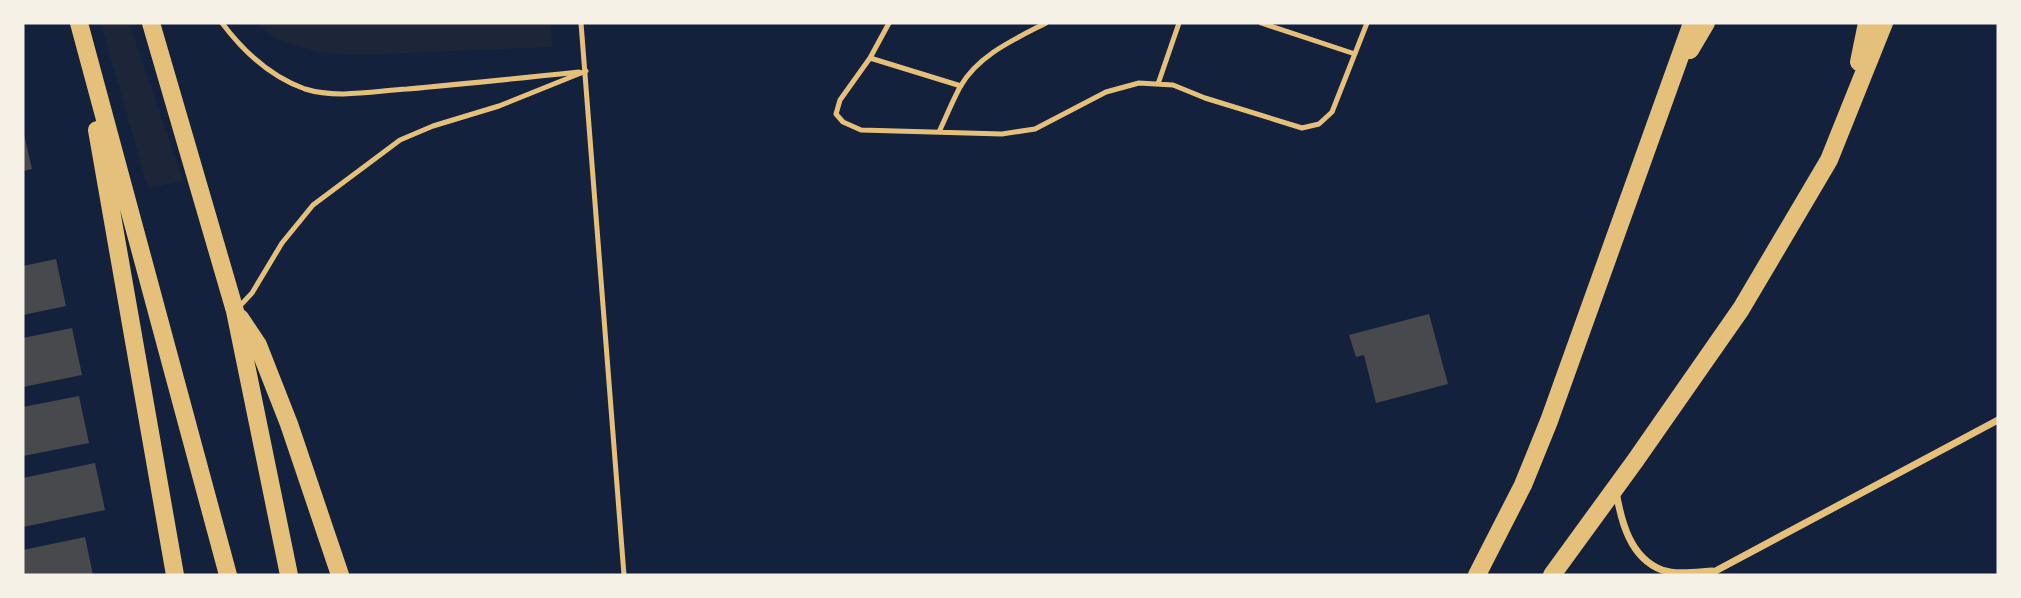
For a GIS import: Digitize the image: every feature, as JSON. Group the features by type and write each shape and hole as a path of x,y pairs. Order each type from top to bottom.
{"main road":[{"path":"79,23 175,575"},
{"path":"79,23 228,575"},
{"path":"151,23 235,311 289,575"},
{"path":"1477,575 1523,485 1549,421 1692,23"},
{"path":"1670,83 1706,23"},
{"path":"1851,107 1867,23"},
{"path":"1552,575 1616,489 1741,309 1829,160 1884,23"},
{"path":"235,311 263,356 340,575"}],"street":[{"path":"1616,489 1620,514 1628,537 1643,556 1661,570 1712,573 1998,420"}],"lane":[{"path":"222,23 254,59 284,78 305,89 333,93 586,71"},
{"path":"581,23 624,575"},
{"path":"889,23 870,58 840,100 836,114 843,122 861,130 1002,134 1035,129 1106,92 1139,83 1173,85 1205,98 1302,128 1319,124 1332,112 1367,23"},
{"path":"939,132 961,86 980,62 1016,38 1046,23"},
{"path":"1158,84 1179,23"},
{"path":"1261,23 1355,54"},
{"path":"870,58 961,86"},
{"path":"235,311 253,293 282,243 313,205 400,140 433,125 499,106 586,71"}],"shaded area":[{"path":"101,23 129,23 183,181 148,188"},
{"path":"257,23 551,23 552,47 358,55 318,52 275,38"}],"building":[{"path":"23,130 32,169 23,171"},
{"path":"56,259 66,306 23,315 23,266"},
{"path":"1429,314 1448,384 1376,403 1364,355 1356,357 1349,335"},
{"path":"72,328 82,375 23,387 23,338"},
{"path":"79,396 89,443 23,456 23,407"},
{"path":"95,463 105,510 23,527 23,478"},
{"path":"85,537 93,575 23,575 23,550"}]}
